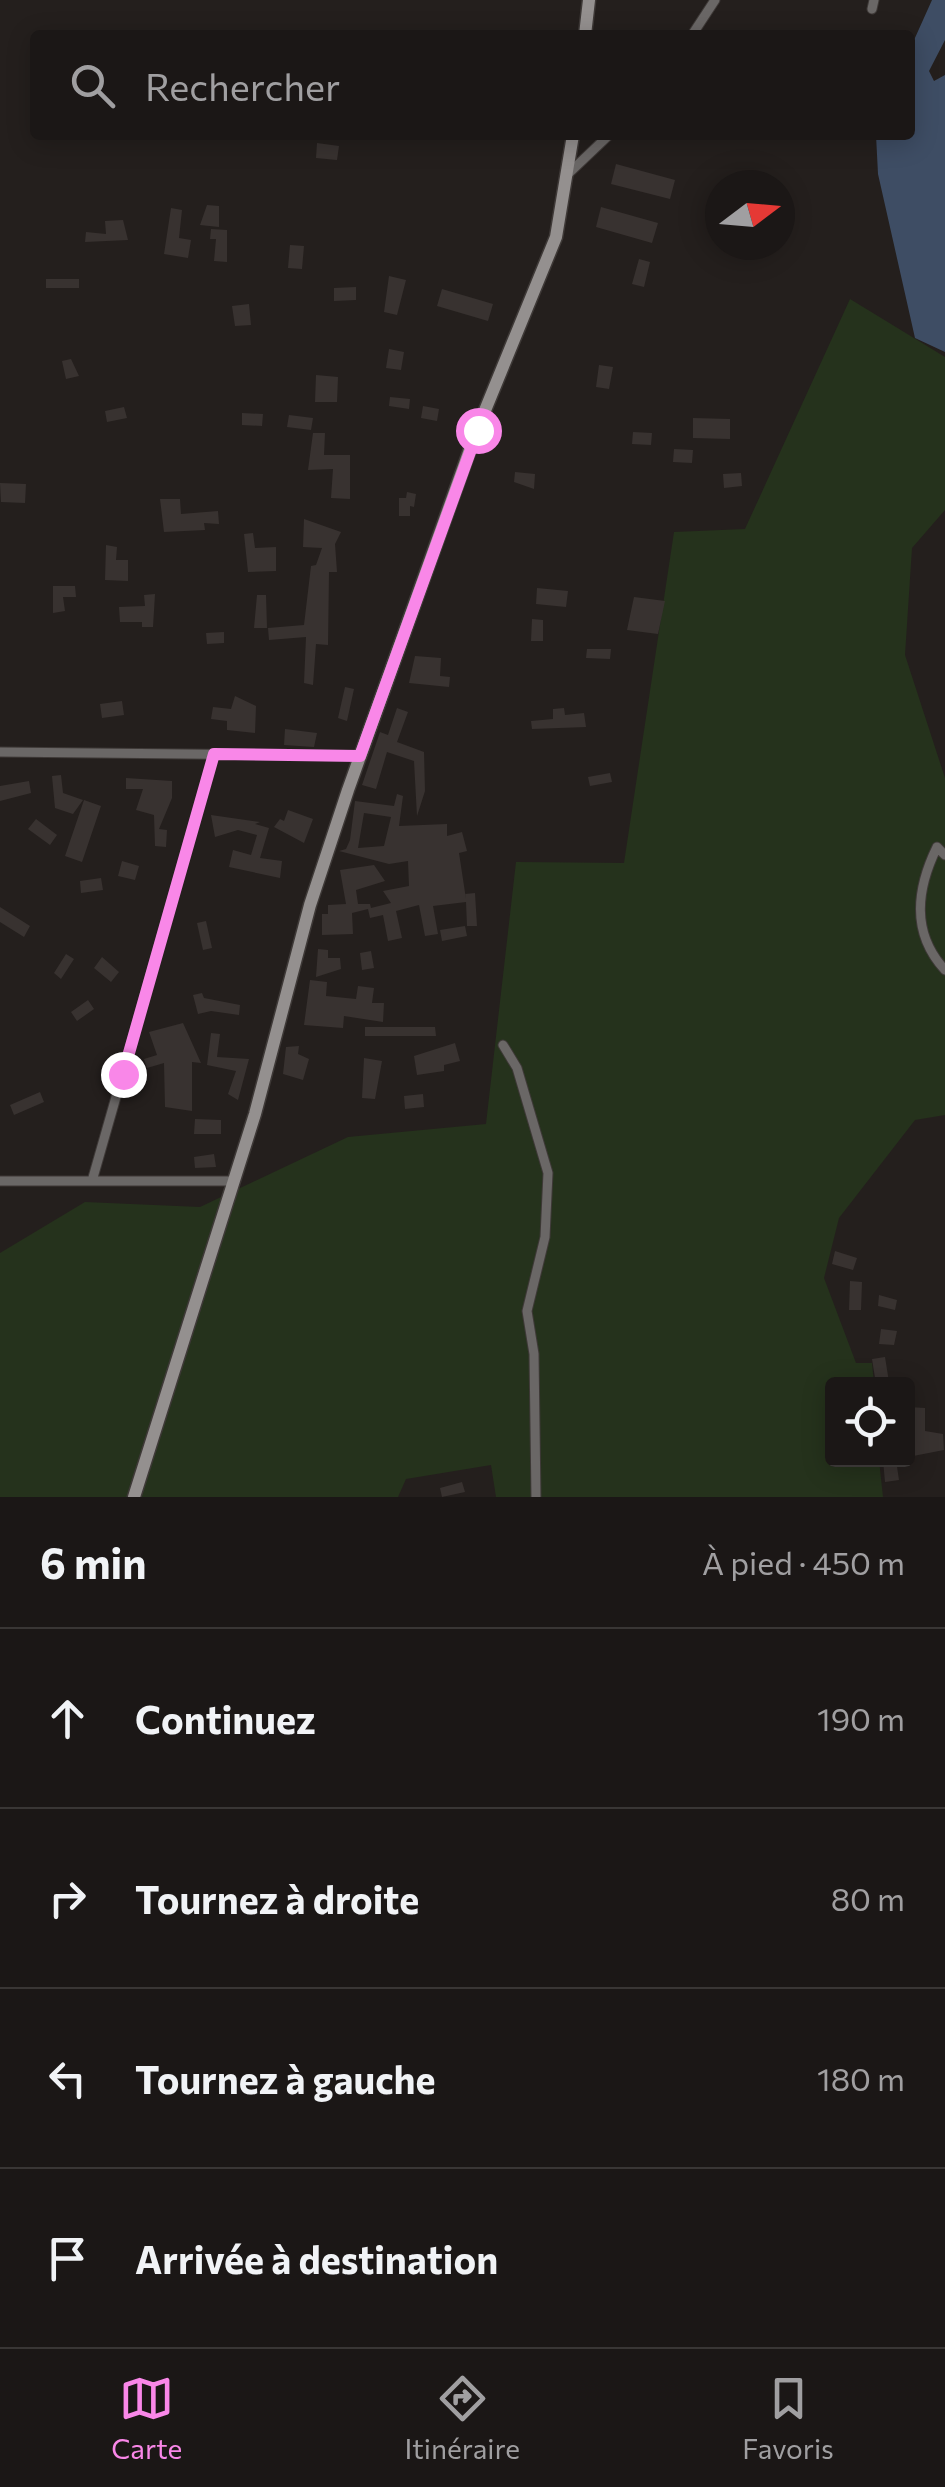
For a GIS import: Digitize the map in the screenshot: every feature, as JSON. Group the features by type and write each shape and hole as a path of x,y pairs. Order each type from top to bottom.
{"main road":[{"path":"586,30 589,0"},
{"path":"134,1497 232,1181 310,904 478,430 556,238 572,140"}],"street":[{"path":"695,30 715,0"},
{"path":"569,173 604,140"},
{"path":"0,752 360,756"},
{"path":"92,1181 214,754"},
{"path":"945,855 937,848 925,871 918,905 932,956 945,970"},
{"path":"503,1045 518,1068 548,1172 545,1236 527,1311 534,1354 536,1497"},
{"path":"0,1181 232,1181"}],"green space":[{"path":"850,299 945,357 945,510 912,548 905,655 945,778 945,1115 915,1120 839,1218 824,1278 856,1363 872,1363 873,1377 825,1377 825,1467 880,1467 883,1497 496,1497 491,1465 406,1479 398,1497 0,1497 0,1253 85,1202 200,1207 348,1137 486,1124 516,862 624,863 674,532 745,529"}],"water":[{"path":"932,0 945,0 945,40 929,71 934,81 945,75 945,352 915,338 878,174 876,140 915,140 915,38"}],"building":[{"path":"317,143 339,146 337,160 316,158"},
{"path":"616,164 675,180 670,199 611,184"},
{"path":"207,205 219,206 219,227 200,225"},
{"path":"601,207 658,223 652,243 596,227"},
{"path":"171,208 182,210 179,238 191,240 188,258 164,254"},
{"path":"123,220 128,240 85,242 86,232 106,234 105,221"},
{"path":"211,229 227,230 227,262 214,261 216,239 210,239"},
{"path":"290,245 304,246 302,269 288,268"},
{"path":"639,259 650,262 644,287 632,284"},
{"path":"389,276 406,280 397,315 384,312"},
{"path":"46,279 79,279 79,288 46,288"},
{"path":"356,287 356,300 334,301 334,288"},
{"path":"442,289 493,304 488,321 437,306"},
{"path":"249,304 251,325 235,326 232,306"},
{"path":"389,349 404,352 401,370 386,368"},
{"path":"71,359 79,376 66,379 62,361"},
{"path":"599,365 613,367 609,389 596,387"},
{"path":"316,375 338,377 337,402 315,402"},
{"path":"390,397 410,399 409,409 389,406"},
{"path":"423,406 439,409 437,421 421,418"},
{"path":"124,407 127,418 107,422 105,411"},
{"path":"242,413 263,414 262,426 242,425"},
{"path":"289,415 313,418 311,430 287,427"},
{"path":"693,418 730,419 730,439 693,438"},
{"path":"633,432 652,433 651,445 632,444"},
{"path":"313,433 325,433 324,455 350,455 350,499 331,498 333,469 308,470"},
{"path":"674,449 693,450 692,463 673,462"},
{"path":"515,472 535,474 534,489 514,482"},
{"path":"741,473 742,486 724,488 723,474"},
{"path":"0,483 26,484 25,503 1,502"},
{"path":"407,492 416,494 414,507 410,506 410,516 399,516 399,498 406,498"},
{"path":"160,499 180,499 181,514 218,511 219,524 204,523 205,530 164,532"},
{"path":"304,519 341,532 335,544 337,572 329,572 328,645 316,644 313,685 304,683 306,637 269,640 268,628 304,625 311,566 316,565 322,548 303,547"},
{"path":"253,533 255,548 276,547 276,571 248,572 244,534"},
{"path":"106,545 117,547 116,560 128,560 128,581 105,580"},
{"path":"53,586 75,586 76,597 63,597 65,611 53,613"},
{"path":"537,588 568,591 566,607 536,604"},
{"path":"155,594 153,627 142,627 142,622 120,622 119,607 145,606 144,595"},
{"path":"257,595 266,595 267,628 254,628"},
{"path":"634,597 665,601 658,634 627,630"},
{"path":"532,619 543,620 543,641 531,641"},
{"path":"224,632 224,643 207,644 206,633"},
{"path":"587,649 611,649 610,659 586,658"},
{"path":"415,656 441,658 440,676 450,677 449,687 409,683"},
{"path":"345,687 354,689 347,721 338,718"},
{"path":"235,696 256,706 255,733 227,730 227,721 211,719 213,707 231,709"},
{"path":"122,701 124,715 102,718 100,704"},
{"path":"397,708 408,712 397,742 424,752 425,791 417,816 414,761 387,752 376,789 362,785 380,732 388,735"},
{"path":"564,708 565,715 584,713 586,727 532,729 531,721 553,719 553,709"},
{"path":"285,729 317,733 314,747 284,745"},
{"path":"610,773 612,782 590,786 588,777"},
{"path":"61,775 63,793 83,800 73,814 55,808 52,776"},
{"path":"126,778 172,781 172,798 159,829 167,830 166,847 155,846 154,815 136,810 143,789 126,789"},
{"path":"29,781 31,793 0,801 0,786"},
{"path":"397,794 403,796 399,826 447,824 447,836 462,832 467,851 459,853 465,894 475,893 477,926 467,926 466,902 433,906 438,934 425,936 419,905 396,911 402,938 388,941 383,915 370,918 368,909 352,913 353,934 322,935 322,914 328,914 328,905 346,904 340,870 374,865 385,881 356,890 358,904 370,904 371,908 391,903 383,891 409,886 408,861 389,864 339,851 346,849 350,840 355,801 394,806","holes":["364,813 391,817 384,846 358,848"]},
{"path":"84,800 101,806 82,862 65,856"},
{"path":"288,810 313,819 304,843 274,827 280,819 284,821"},
{"path":"211,815 260,822 255,824 269,828 260,858 282,861 280,878 229,867 233,850 251,855 257,835 238,830 215,837"},
{"path":"36,819 57,835 50,845 28,829"},
{"path":"122,861 139,866 135,880 118,876"},
{"path":"101,878 103,890 81,893 80,881"},
{"path":"0,907 30,926 24,937 0,922"},
{"path":"206,921 212,948 203,950 197,923"},
{"path":"465,926 467,936 442,941 440,930"},
{"path":"318,949 328,950 328,958 340,958 341,969 316,977"},
{"path":"371,951 374,968 362,970 360,953"},
{"path":"66,954 74,959 61,979 54,973"},
{"path":"102,957 119,972 111,982 94,968"},
{"path":"310,980 327,982 326,996 356,999 358,986 374,988 372,1003 384,1003 383,1022 344,1016 343,1028 304,1025"},
{"path":"202,993 204,998 240,1005 239,1015 211,1011 198,1014 193,995"},
{"path":"88,1000 94,1009 77,1021 71,1012"},
{"path":"183,1023 201,1063 192,1062 192,1111 165,1107 164,1063 147,1068 144,1059 157,1055 149,1032"},
{"path":"365,1027 435,1027 436,1036 365,1036"},
{"path":"211,1033 220,1034 217,1057 249,1059 238,1100 228,1094 236,1071 207,1065"},
{"path":"455,1043 460,1061 444,1065 444,1071 417,1075 414,1056"},
{"path":"299,1046 298,1054 309,1059 303,1080 283,1074 286,1047"},
{"path":"364,1058 382,1061 375,1099 362,1098"},
{"path":"40,1092 44,1102 14,1115 10,1105"},
{"path":"423,1094 424,1107 405,1109 404,1096"},
{"path":"195,1119 221,1120 221,1134 194,1134"},
{"path":"214,1154 216,1167 195,1168 194,1157"},
{"path":"835,1251 857,1258 853,1270 832,1264"},
{"path":"850,1281 862,1282 861,1310 849,1310"},
{"path":"879,1295 897,1300 895,1310 878,1306"},
{"path":"881,1329 897,1331 894,1345 879,1344"},
{"path":"885,1357 888,1377 875,1377 872,1359"},
{"path":"915,1407 925,1408 925,1431 943,1434 944,1450 915,1456"},
{"path":"884,1467 897,1467 899,1480 885,1482"},
{"path":"462,1482 465,1492 442,1497 440,1488"}],"route":[{"path":"123,1074 214,754 360,756 478,430"}]}
